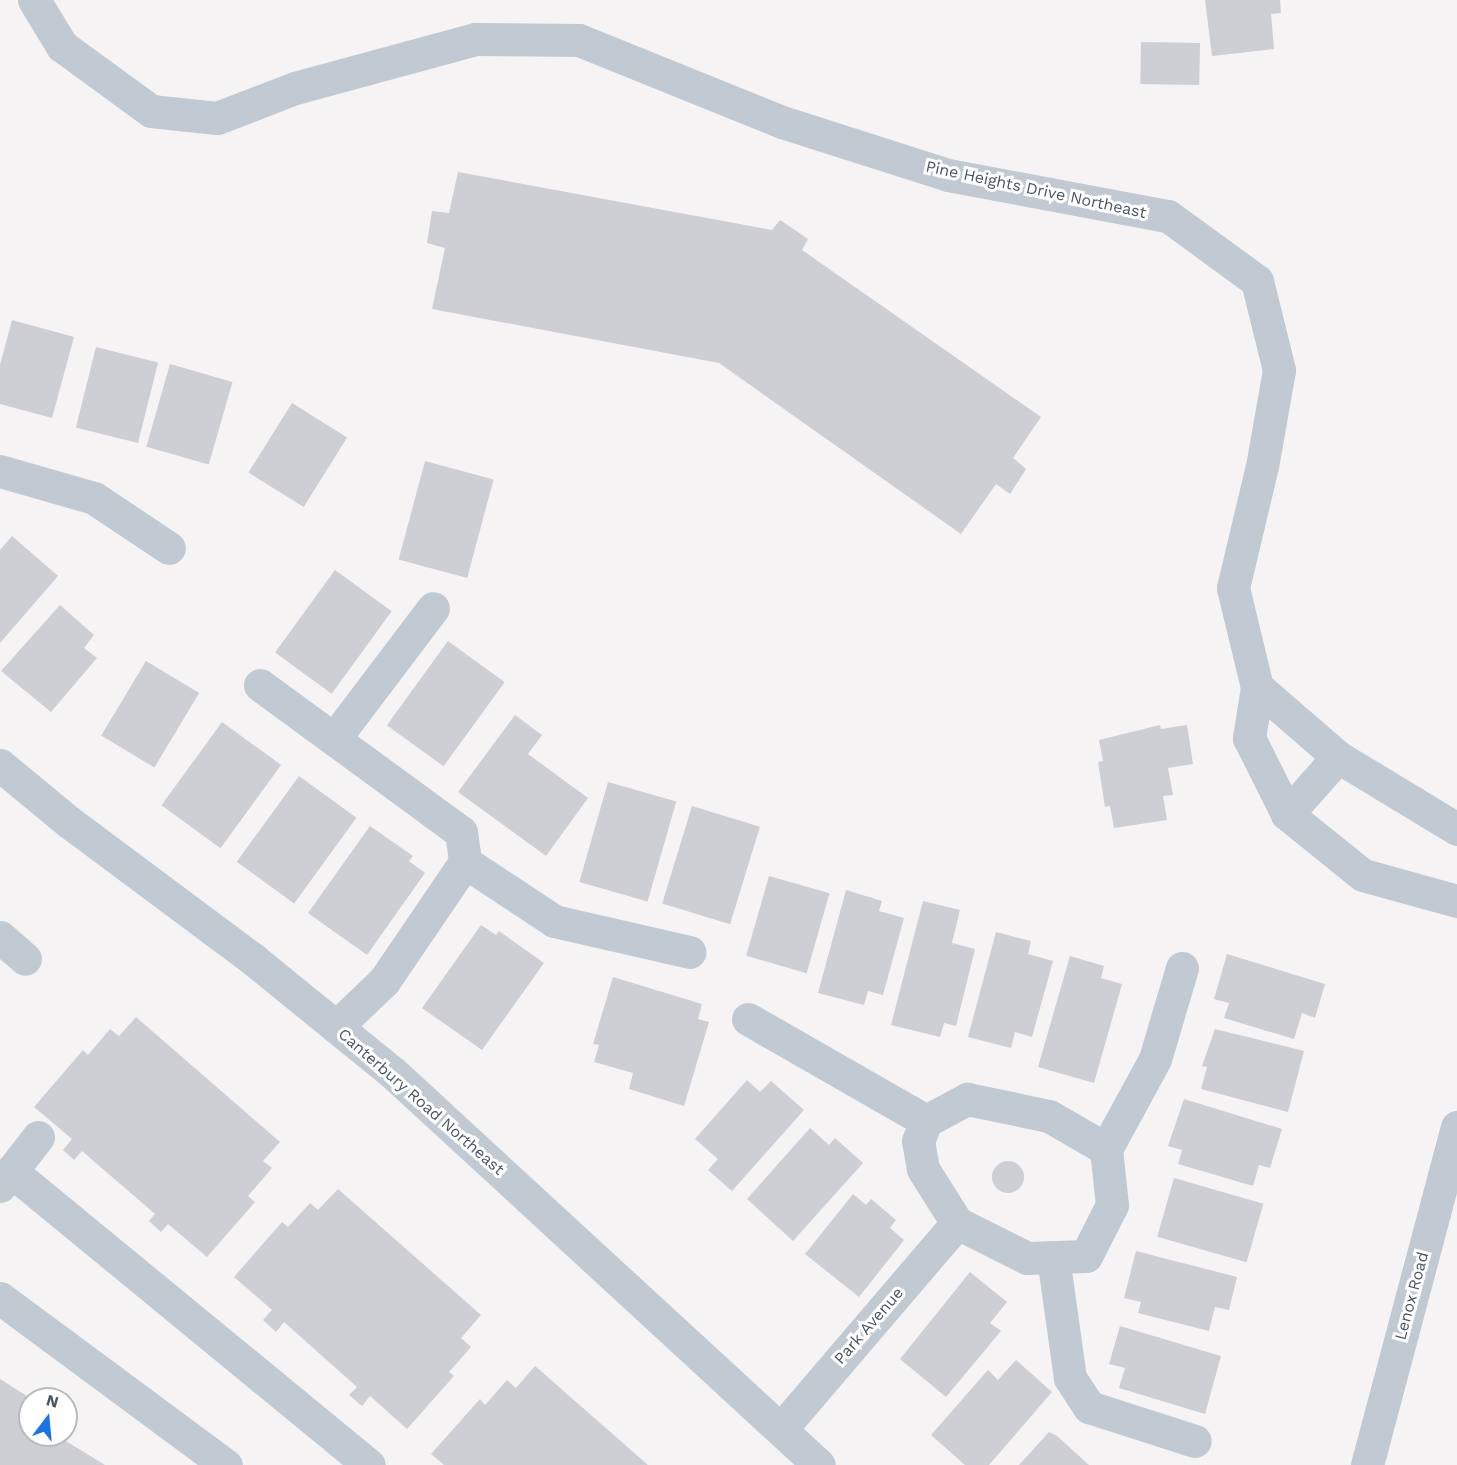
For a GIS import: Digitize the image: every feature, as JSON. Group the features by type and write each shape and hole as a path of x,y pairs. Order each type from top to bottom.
{"street":[{"name":"Pine Heights Drive Northeast","path":"34,0 62,46 151,111 217,118 295,88 475,39 579,40 782,122 948,175 1168,216 1257,281 1279,370 1262,465 1233,588 1257,687"},
{"path":"0,471 94,498 169,548"},
{"path":"333,739 434,608"},
{"path":"260,685 461,832 465,862 384,981 336,1027"},
{"path":"1257,687 1338,757 1457,829"},
{"path":"1257,687 1249,738 1287,814 1362,874 1457,901"},
{"path":"1287,814 1338,757"},
{"name":"Canterbury Road Northeast","path":"0,765 392,1072 819,1465"},
{"path":"465,862 554,921 689,952"},
{"path":"0,937 25,959"},
{"path":"1106,1149 1048,1116 967,1099 926,1121 918,1141 923,1169 957,1223 1027,1258 1086,1256 1112,1205 1106,1149 1155,1059 1182,968"},
{"path":"748,1019 926,1121"},
{"name":"Lenox Road","path":"1367,1465 1446,1217 1457,1127"},
{"path":"38,1137 5,1178 369,1465"},
{"name":"Park Avenue","path":"781,1429 957,1223"},
{"path":"1053,1257 1070,1378 1089,1407 1195,1441"},
{"path":"0,1298 226,1465"}],"building":[{"path":"1205,0 1280,0 1281,13 1271,14 1274,49 1212,56"},
{"path":"1141,42 1200,43 1199,85 1140,84"},
{"path":"458,172 772,230 780,220 808,239 802,250 1041,417 1013,458 1026,469 1010,494 996,484 961,534 719,363 432,309 445,248 427,243 432,211 449,213"},
{"path":"12,320 74,337 52,418 0,404 0,365"},
{"path":"96,347 158,362 138,443 76,428"},
{"path":"170,364 232,382 209,465 146,447"},
{"path":"292,403 347,437 304,507 249,473"},
{"path":"425,461 494,479 467,578 399,560"},
{"path":"12,536 58,576 0,643 0,550"},
{"path":"335,570 392,611 332,694 275,653"},
{"path":"60,605 94,635 84,648 97,658 51,712 1,671"},
{"path":"448,641 505,682 444,766 387,725"},
{"path":"146,661 199,693 154,768 101,736"},
{"path":"515,715 542,735 528,754 588,798 546,856 458,792"},
{"path":"222,722 281,765 221,848 161,805"},
{"path":"1160,725 1161,729 1187,725 1193,764 1168,768 1173,795 1163,796 1167,820 1114,828 1110,806 1105,807 1098,762 1103,761 1099,740"},
{"path":"299,776 356,818 294,903 237,862"},
{"path":"608,782 676,802 648,902 579,882"},
{"path":"692,806 760,827 730,924 662,904"},
{"path":"370,826 413,856 409,861 425,873 367,955 308,913"},
{"path":"769,876 830,893 807,973 746,956"},
{"path":"846,890 882,901 879,911 904,918 883,995 868,991 864,1005 818,993"},
{"path":"923,901 960,910 952,943 975,949 956,1026 944,1023 940,1037 891,1025"},
{"path":"481,925 496,935 499,931 544,963 482,1050 422,1008"},
{"path":"996,932 1031,941 1028,954 1053,961 1032,1037 1015,1032 1011,1048 968,1037"},
{"path":"1227,954 1325,984 1315,1018 1302,1013 1294,1039 1224,1018 1229,1003 1214,999"},
{"path":"1070,956 1104,966 1101,978 1122,984 1094,1083 1038,1067"},
{"path":"613,977 702,1004 698,1019 709,1022 684,1106 629,1089 633,1073 594,1062 599,1045 593,1044"},
{"path":"136,1017 280,1142 263,1161 272,1168 248,1196 255,1202 207,1257 168,1224 161,1232 149,1221 155,1214 82,1151 74,1160 63,1150 72,1139 34,1107 83,1050 88,1055 110,1029 119,1036"},
{"path":"1215,1029 1304,1051 1288,1112 1201,1089 1207,1067 1202,1066"},
{"path":"747,1080 760,1092 771,1081 804,1110 732,1191 708,1170 718,1159 695,1139"},
{"path":"1184,1099 1282,1129 1270,1168 1259,1165 1253,1186 1178,1164 1182,1150 1168,1146"},
{"path":"810,1128 829,1145 835,1138 863,1163 793,1241 747,1199"},
{"path":"1008,1161 1019,1166 1024,1177 1019,1188 1008,1193 997,1188 992,1177 997,1166"},
{"path":"1174,1178 1263,1204 1247,1262 1157,1237"},
{"path":"338,1189 481,1315 461,1338 471,1347 449,1372 454,1376 407,1429 370,1396 362,1406 349,1395 357,1387 284,1322 276,1332 263,1320 272,1310 234,1277 282,1222 288,1227 310,1203 318,1210"},
{"path":"853,1194 866,1205 871,1199 896,1220 890,1228 904,1240 859,1297 805,1254"},
{"path":"1136,1251 1237,1277 1229,1310 1215,1307 1209,1331 1138,1313 1141,1302 1124,1298"},
{"path":"970,1272 1007,1302 990,1323 1001,1331 946,1397 900,1359"},
{"path":"1120,1326 1221,1356 1205,1414 1119,1388 1125,1368 1109,1364"},
{"path":"1016,1360 1052,1392 989,1465 965,1465 931,1435 988,1370 998,1380"},
{"path":"535,1366 648,1465 444,1465 431,1454 480,1399 485,1405 507,1380 516,1388"},
{"path":"0,1379 18,1390 18,1447 76,1447 105,1465 0,1465"},
{"path":"1049,1432 1057,1436 1089,1465 1019,1465"}]}
